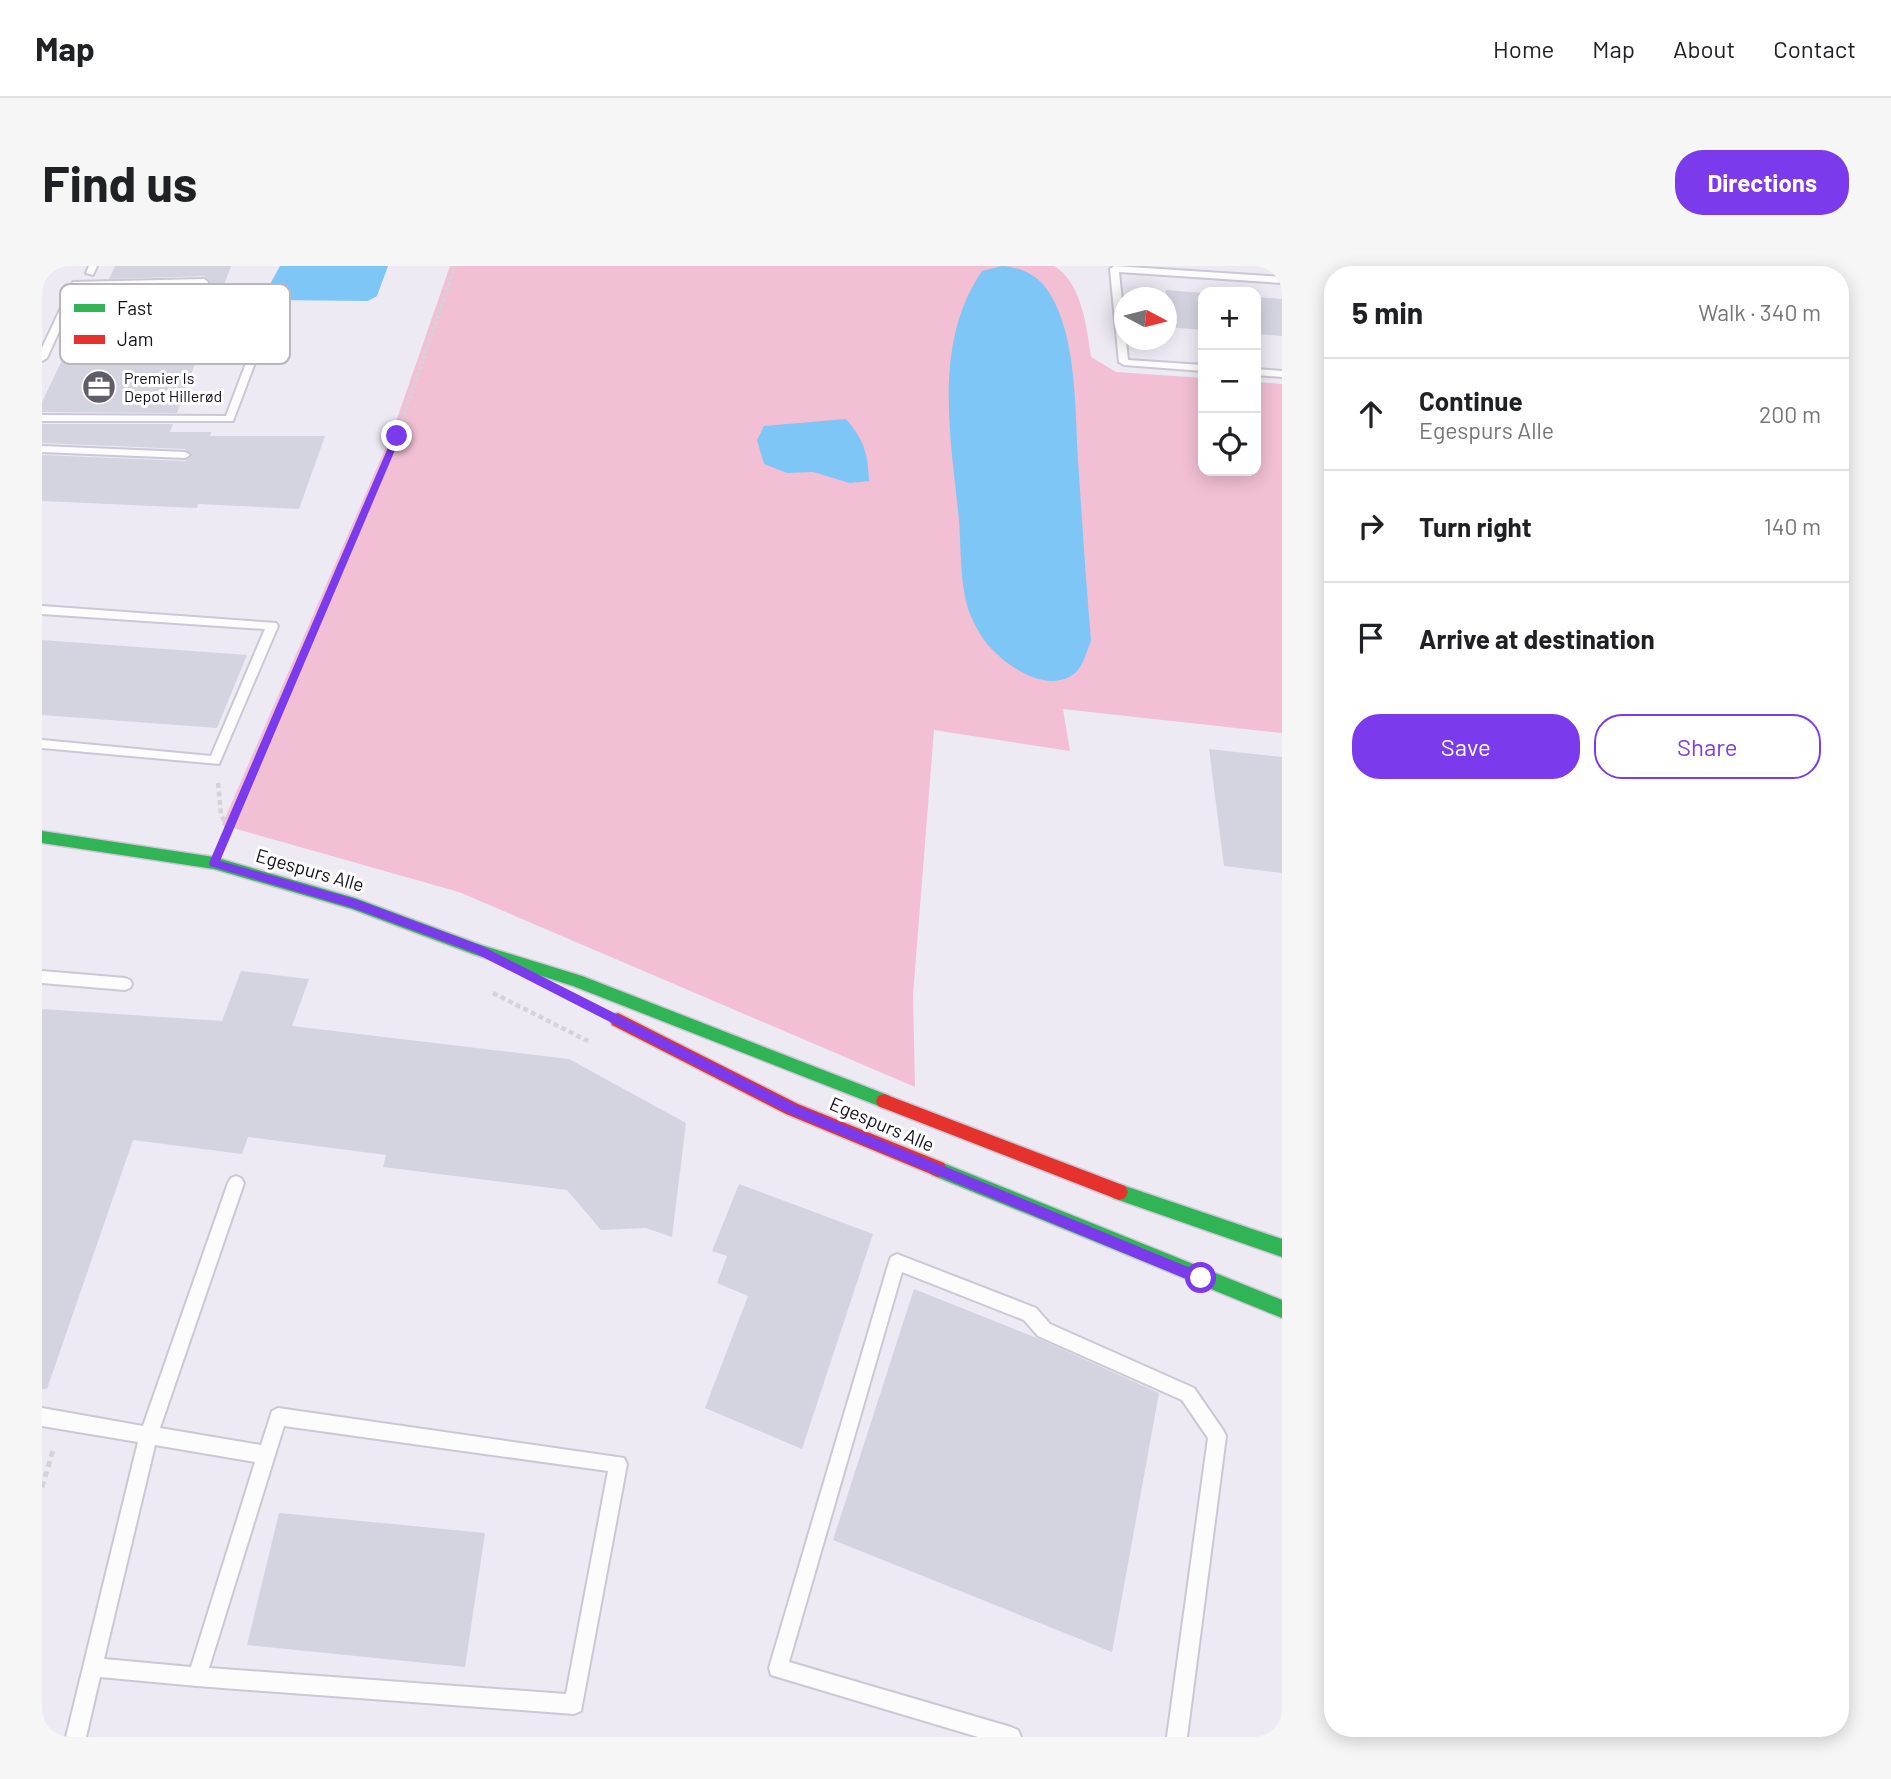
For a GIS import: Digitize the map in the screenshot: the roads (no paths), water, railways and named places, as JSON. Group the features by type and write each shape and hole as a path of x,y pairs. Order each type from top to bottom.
{"street":[{"name":"Egespurs Alle","path":"42,837 214,863 355,904 478,950 576,981 1166,1210 1282,1248"},
{"name":"Egespurs Alle","path":"478,950 575,999"},
{"name":"Egespurs Alle","path":"599,1011 792,1109 1282,1309"}],"lane":[{"path":"1198,368 1124,362 1114,269 1282,280"},
{"path":"76,284 204,282"},
{"path":"42,358 45,344 60,315"},
{"path":"42,418 230,419 250,364"},
{"path":"1261,372 1282,374"},
{"path":"42,449 186,455"},
{"path":"42,610 272,626 215,761 42,744"},
{"path":"42,976 125,984"},
{"path":"76,1737 149,1434 236,1183"},
{"path":"1011,1737 778,1668 897,1262 1030,1314 1044,1330 1188,1394 1217,1436 1177,1737"},
{"path":"42,1417 266,1455"},
{"path":"93,1667 197,1677 575,1704 618,1464 278,1417 197,1677"}],"water":[{"path":"280,266 388,266 377,296 368,301 290,300 290,284 270,284"},
{"path":"1002,266 1029,274 1050,294 1065,331 1073,375 1091,641 1078,670 1068,678 1056,681 1044,680 1019,671 990,647 971,615 963,585 950,424 951,360 956,329 966,299 982,271"},
{"path":"846,419 864,447 869,481 850,483 813,472 787,473 764,464 757,440 764,426"}],"place":[{"name":"Premier Is Depot Hillerød","path":"99,387"}]}
